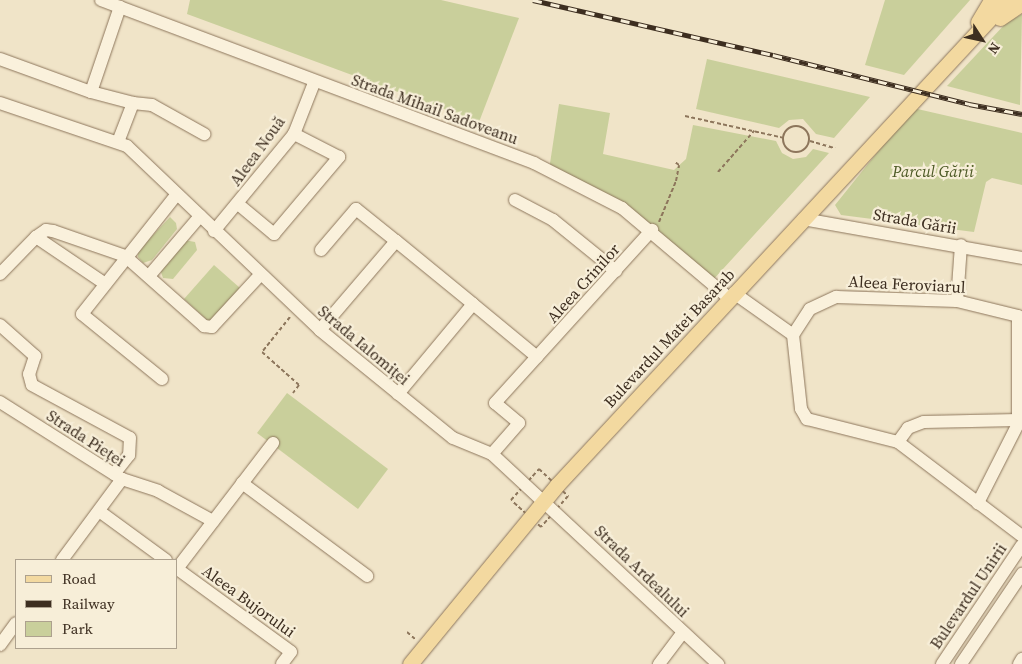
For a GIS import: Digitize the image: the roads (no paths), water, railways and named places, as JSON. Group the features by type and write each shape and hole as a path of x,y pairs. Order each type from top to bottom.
{"main road":[{"name":"Bulevardul Matei Basarab","path":"964,46 991,0"},
{"name":"Bulevardul Matei Basarab","path":"410,664 544,500 1007,0"},
{"path":"927,85 996,21 1022,3"}],"street":[{"name":"Strada Mihail Sadoveanu","path":"101,0 314,83 534,163 622,208 732,295"},
{"path":"91,92 120,7"},
{"path":"0,59 91,92 133,103 152,105 204,134"},
{"name":"Aleea Nouă","path":"214,231 294,134 314,83"},
{"name":"Strada Ialomiței","path":"0,103 126,146 320,330 453,438 492,454 544,500"},
{"path":"118,142 133,103"},
{"path":"238,204 274,234 339,156 294,134"},
{"path":"162,379 85,319 82,314 125,256 177,194"},
{"path":"514,200 553,220 616,271"},
{"path":"321,250 356,209 538,357"},
{"path":"149,276 200,216"},
{"name":"Strada Gării","path":"803,219 961,245 1022,258"},
{"path":"0,274 36,237 46,230 53,231 125,256 204,326 212,327 260,275"},
{"name":"Aleea Crinilor","path":"492,454 519,423 495,403 652,230"},
{"path":"36,237 104,283"},
{"path":"320,330 396,241"},
{"path":"957,301 961,245"},
{"path":"732,295 793,335 801,409 807,419 898,442 1022,536"},
{"name":"Aleea Feroviarul","path":"793,335 810,309 836,297 957,301 1011,313 1019,318 1018,420 1016,431 978,503"},
{"path":"398,394 473,304"},
{"path":"0,325 34,356 36,361 29,374 32,385 130,438 129,455 118,477 158,491 213,521"},
{"name":"Strada Pieței","path":"0,402 118,477 99,511 63,559"},
{"path":"898,442 908,428 924,422 1018,420"},
{"path":"178,568 272,443"},
{"path":"242,483 367,576"},
{"name":"Strada Ardealului","path":"544,500 682,633 718,664"},
{"path":"99,511 165,559"},
{"name":"Bulevardul Unirii","path":"942,664 1022,546"},
{"name":"Aleea Bujorului","path":"178,570 291,652 282,664"},
{"name":"Bulevardul Unirii","path":"961,664 1022,574"},
{"path":"0,646 15,624"},
{"path":"659,664 682,633"},
{"path":"1019,664 1022,659"}],"railway":[{"path":"533,0 773,55 969,104 1022,114"}],"park label":[{"name":"Parcul Gării","path":"933,171"}]}
